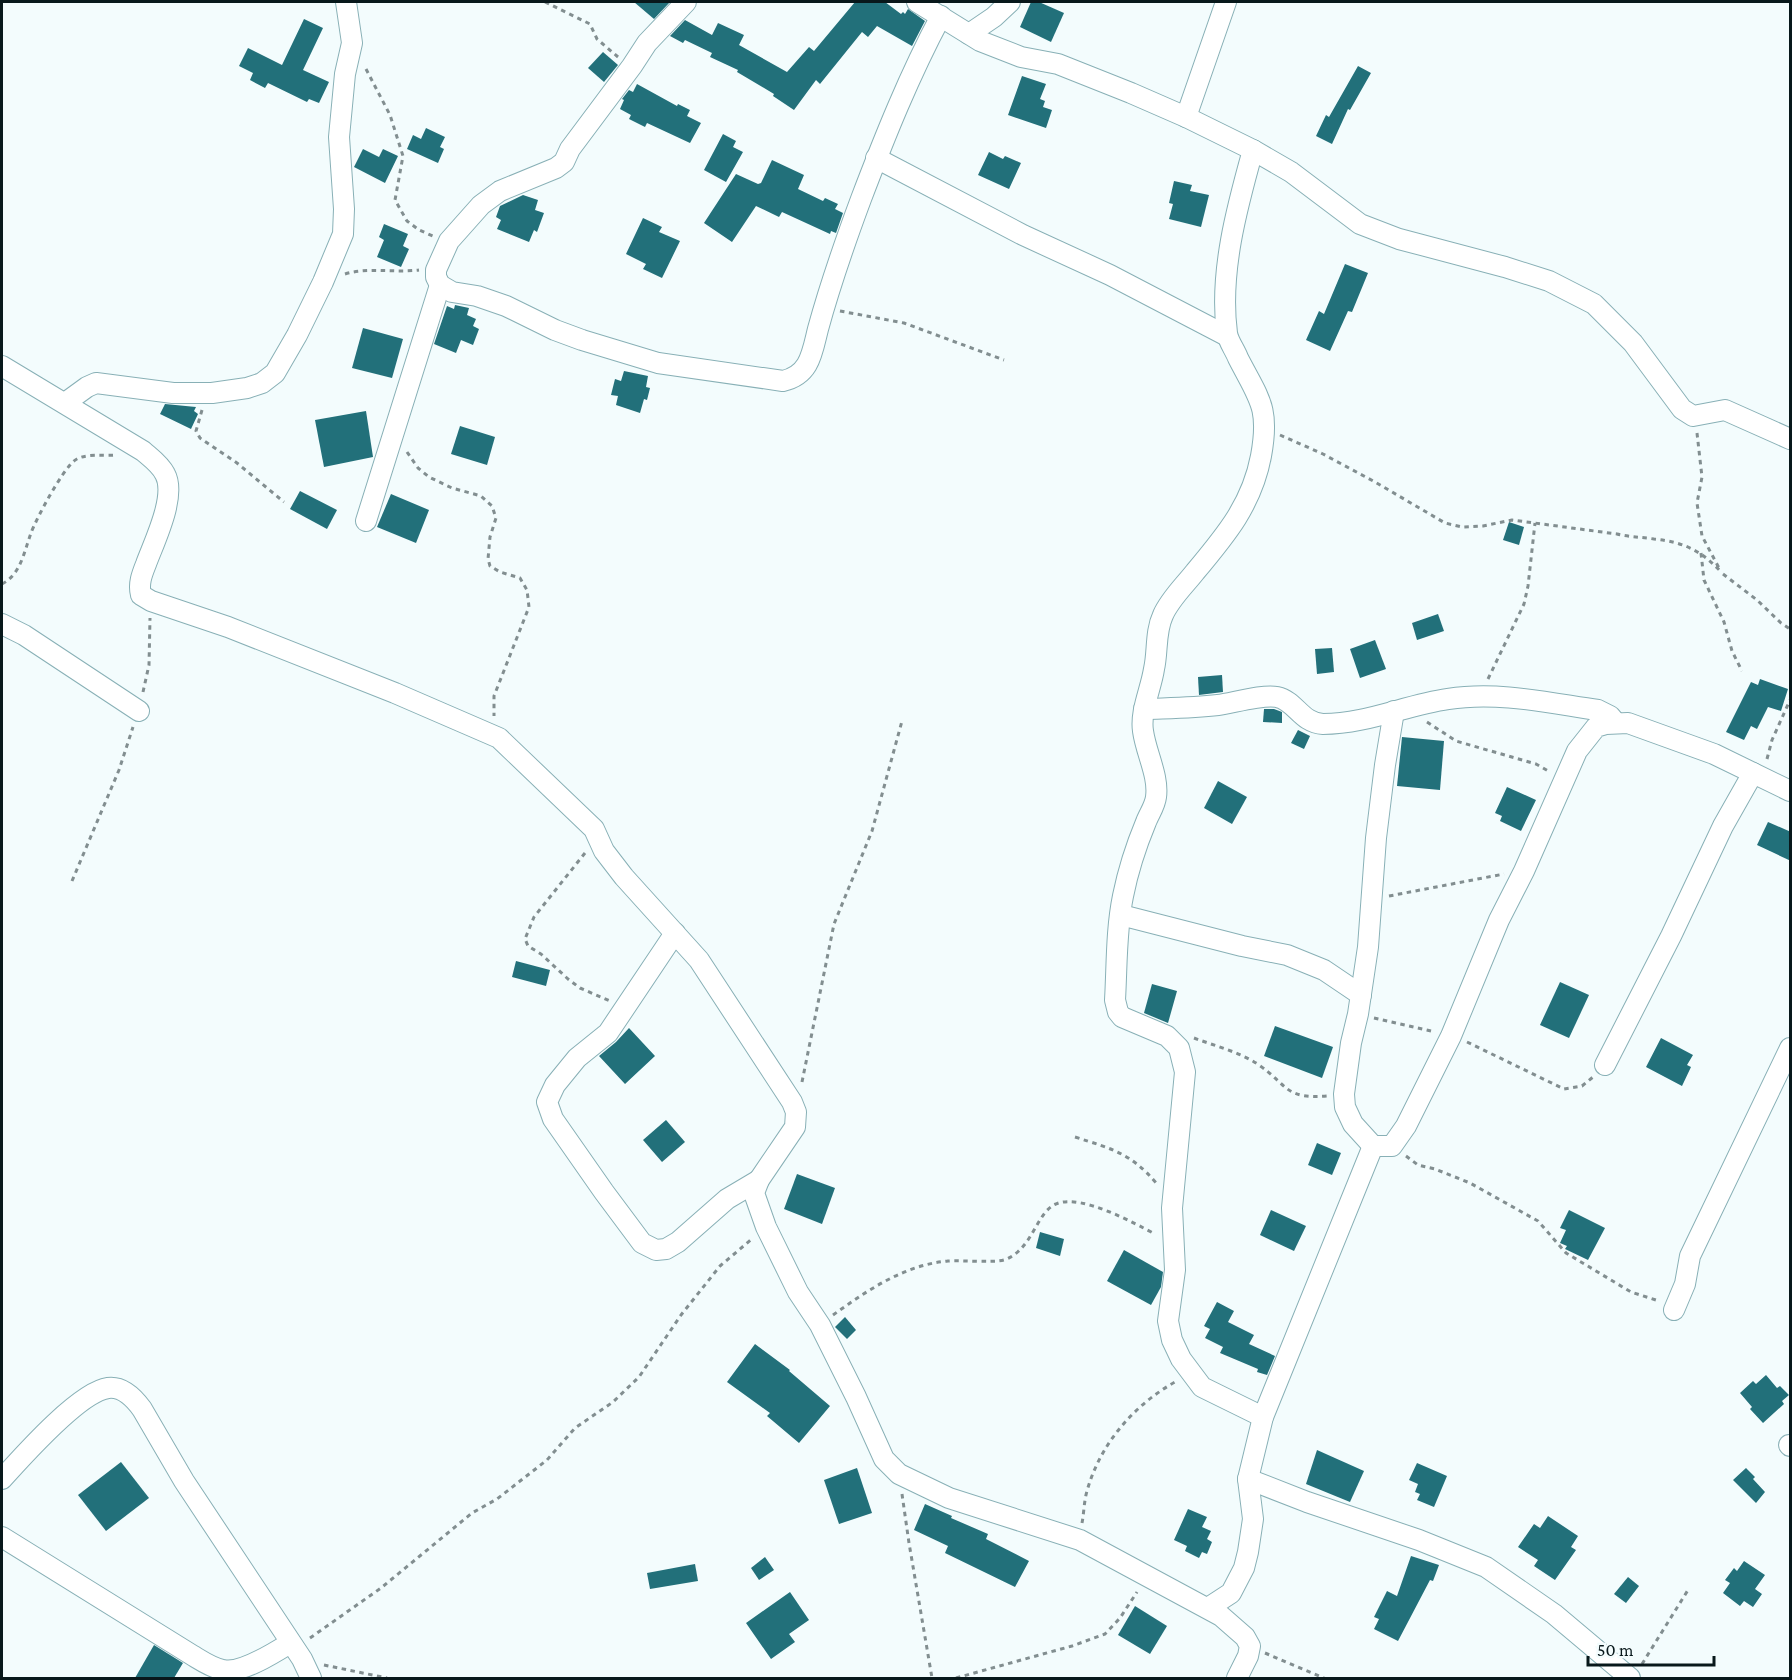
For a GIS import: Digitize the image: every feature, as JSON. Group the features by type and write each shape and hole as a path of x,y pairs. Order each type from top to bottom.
{"street":[{"path":"65,404 96,383 173,393 212,393 247,388 262,383 275,373 323,282 343,234 344,209 339,137 345,74 352,43 346,2"},
{"path":"366,521 449,241 481,205 500,191 556,168 564,162 570,148 647,43 686,2"},
{"path":"917,2 980,41 1021,57 1058,64 1186,117 1252,150 1291,172 1360,224 1399,239 1549,281 1594,304 1633,343 1682,410 1693,416 1725,410 1791,439"},
{"path":"969,34 994,18 1010,2"},
{"path":"1186,117 1226,2"},
{"path":"438,278 452,292 477,296 506,306 555,330 582,340 658,363 783,381 793,379 807,368 832,280 876,158 913,68 941,15"},
{"path":"1252,150 1238,202 1228,255 1227,336 1258,395 1265,416 1265,428 1255,482 1242,512 1218,545 1170,601 1162,617 1142,728 1157,786 1156,800 1135,851 1123,896 1115,1000 1118,1012 1129,1021 1167,1036 1179,1048 1185,1072 1172,1208 1175,1270 1168,1321 1172,1340 1181,1359 1202,1387 1263,1417"},
{"path":"876,158 1023,235 1110,275 1227,336"},
{"path":"2,366 143,451 158,463 166,476 169,493 162,521 140,581 141,595 151,601 228,627 395,693 499,738 594,829 604,851 624,877 699,960 781,1084 796,1112 795,1127 759,1180 754,1193 766,1227 798,1292 820,1325 884,1460 899,1474 949,1498 1080,1540 1208,1608 1233,1625 1250,1646 1248,1656 1237,1678"},
{"path":"2,624 24,635 139,711"},
{"path":"1144,709 1216,705 1267,696 1283,699 1302,717 1322,724 1362,720 1447,699 1481,695 1598,710 1616,723"},
{"path":"1383,1146 1353,1124 1345,1107 1344,1094 1368,947 1370,901 1384,765 1402,710"},
{"path":"1208,1608 1231,1593 1244,1568 1253,1519 1248,1479 1263,1417 1383,1146 1406,1126 1452,1036 1499,920 1585,739 1596,727 1628,723 1714,754 1783,788"},
{"path":"1605,1065 1662,956 1723,826 1753,773"},
{"path":"1120,915 1287,955 1324,970 1359,1004"},
{"path":"675,933 608,1033 577,1059 555,1085 547,1102 553,1119 642,1243 656,1250 666,1249 678,1242 727,1199 759,1180"},
{"path":"1674,1310 1685,1284 1690,1256 1791,1048"},
{"path":"2,1479 34,1444 74,1407 93,1393 108,1388 120,1389 134,1398 184,1481 311,1678"},
{"path":"1248,1479 1307,1502 1419,1540 1486,1567 1635,1674"},
{"path":"2,1537 192,1655 225,1671 236,1670 268,1657 295,1651"}],"path":[{"path":"545,2 590,24 597,39 612,53 632,66"},
{"path":"352,43 390,115 403,156 396,200 407,221 413,226 449,241"},
{"path":"323,282 349,273 438,278"},
{"path":"824,308 904,323 1004,360"},
{"path":"212,393 197,423 196,431 200,438 237,463 284,502"},
{"path":"1693,416 1699,441 1702,477 1697,502 1702,536 1722,573"},
{"path":"395,425 407,453 418,468 429,477 452,488 481,496 492,506 496,518 490,537 488,559 490,566 500,572 520,578 527,590 529,607 494,696 494,726 499,738"},
{"path":"1265,428 1323,454 1445,523 1462,527 1483,526 1512,520 1617,534 1631,538 1656,539 1689,546 1708,557 1722,573 1791,629"},
{"path":"2,584 12,577 18,568 36,522 74,460 89,456 143,451"},
{"path":"1481,695 1524,604 1535,523"},
{"path":"1701,553 1704,580 1724,622 1732,651 1742,671"},
{"path":"72,881 119,770 139,711 149,665 151,601"},
{"path":"1783,788 1767,766 1767,755 1791,700"},
{"path":"1402,710 1456,741 1536,764 1564,780"},
{"path":"796,1112 834,924 872,831 902,721"},
{"path":"594,829 586,852 534,917 525,939 528,946 580,988 625,1008"},
{"path":"1370,901 1431,887 1524,871"},
{"path":"1359,1004 1452,1036 1564,1089 1582,1086 1605,1065"},
{"path":"1167,1036 1182,1034 1236,1054 1258,1065 1292,1093 1308,1097 1344,1094"},
{"path":"1075,1137 1117,1150 1136,1163 1155,1182 1172,1208"},
{"path":"1383,1146 1418,1165 1470,1183 1538,1221 1566,1253 1631,1292 1664,1303 1674,1310"},
{"path":"820,1325 866,1291 899,1274 931,1263 1003,1260 1018,1252 1026,1244 1037,1226 1056,1204 1074,1202 1111,1212 1174,1244"},
{"path":"295,1651 381,1588 472,1513 497,1499 547,1460 575,1428 613,1402 639,1377 681,1315 720,1266 766,1227"},
{"path":"1080,1540 1087,1491 1107,1446 1138,1407 1191,1372"},
{"path":"899,1474 932,1678"},
{"path":"956,1678 1072,1646 1105,1634 1120,1618 1148,1575"},
{"path":"1635,1674 1688,1590"},
{"path":"1250,1646 1324,1678"},
{"path":"295,1651 387,1678"}],"building":[{"path":"634,2 670,2 654,19"},
{"path":"855,2 885,2 901,14 903,12 905,14 908,9 925,21 912,46 877,26 868,37 862,32 820,84 816,80 794,110 773,96 774,94 737,72 738,70 710,57 712,53 685,40 683,43 670,36 685,20 712,35 718,23 744,35 739,45 787,72 809,47 814,51"},
{"path":"1031,2 1039,2 1064,13 1051,42 1020,27"},
{"path":"304,19 323,28 303,70 329,82 319,103 309,99 307,102 268,83 265,88 250,80 253,73 239,66 248,48 282,65"},
{"path":"603,52 618,65 604,82 588,68"},
{"path":"1358,66 1371,73 1350,110 1348,109 1332,144 1316,136 1326,115 1329,117"},
{"path":"1022,76 1046,84 1040,99 1045,101 1043,107 1052,110 1046,128 1008,115"},
{"path":"637,84 677,106 678,104 690,110 687,116 701,123 690,143 647,123 645,127 629,119 631,115 620,109 624,100 622,99 629,90 633,92"},
{"path":"426,128 445,137 440,147 444,149 438,163 407,149 413,135 421,139"},
{"path":"723,134 736,141 733,147 743,152 726,182 704,170"},
{"path":"363,149 379,157 383,149 398,156 385,183 354,167"},
{"path":"989,152 1003,159 1005,156 1021,163 1009,189 978,175"},
{"path":"772,160 804,175 798,189 823,201 825,198 838,204 835,209 843,213 836,233 831,231 830,234 782,212 779,217 756,206 732,242 704,223 736,174 758,184 761,183"},
{"path":"1174,181 1192,185 1190,191 1209,195 1201,227 1169,219 1173,204 1169,203"},
{"path":"523,195 538,200 535,210 544,213 537,232 534,230 529,242 497,229 501,220 496,217 500,206"},
{"path":"643,218 662,227 659,232 680,241 662,278 643,269 646,264 626,254"},
{"path":"384,224 408,234 403,246 409,249 401,267 377,257 384,240 379,237"},
{"path":"1345,264 1368,273 1352,312 1348,311 1330,351 1306,340 1319,311 1324,314"},
{"path":"455,305 469,308 467,315 476,319 473,326 479,329 473,345 461,340 456,353 434,344 447,306 454,309"},
{"path":"363,328 403,339 392,378 352,368"},
{"path":"624,371 648,376 646,387 650,388 640,413 616,405 618,396 611,395 615,379 621,381"},
{"path":"165,404 196,407 194,411 198,414 191,429 160,414"},
{"path":"366,411 373,457 324,467 315,420"},
{"path":"460,426 495,437 487,465 451,454"},
{"path":"300,491 337,510 327,529 290,509"},
{"path":"391,494 429,510 416,543 377,527"},
{"path":"1509,522 1524,527 1519,545 1503,540"},
{"path":"1438,614 1444,631 1417,640 1412,623"},
{"path":"1375,640 1386,669 1360,678 1350,649"},
{"path":"1332,648 1334,672 1317,674 1315,649"},
{"path":"1222,675 1223,692 1199,695 1198,677"},
{"path":"1760,679 1788,689 1781,711 1768,707 1757,729 1751,726 1744,740 1726,732 1751,682 1758,685"},
{"path":"1264,709 1282,712 1282,723 1263,722"},
{"path":"1298,730 1310,736 1304,749 1291,743"},
{"path":"1402,737 1444,741 1440,790 1397,786"},
{"path":"1218,781 1247,797 1232,824 1204,808"},
{"path":"1507,787 1536,800 1521,831 1500,821 1502,816 1495,813"},
{"path":"1768,822 1791,832 1791,861 1757,845"},
{"path":"516,961 550,970 546,986 512,977"},
{"path":"1560,982 1589,995 1569,1038 1540,1025"},
{"path":"1152,984 1177,991 1168,1023 1144,1013"},
{"path":"1275,1026 1333,1047 1322,1078 1264,1056"},
{"path":"629,1028 655,1056 625,1084 599,1056"},
{"path":"1661,1038 1693,1055 1687,1065 1691,1067 1682,1086 1646,1067"},
{"path":"666,1120 685,1142 662,1162 643,1140"},
{"path":"1317,1143 1341,1153 1332,1175 1308,1165"},
{"path":"797,1174 835,1188 822,1224 784,1209"},
{"path":"1271,1210 1306,1226 1294,1251 1260,1235"},
{"path":"1569,1210 1605,1228 1588,1260 1565,1249 1567,1246 1560,1243 1566,1230 1560,1228"},
{"path":"1040,1232 1064,1239 1060,1256 1036,1248"},
{"path":"1124,1250 1163,1272 1161,1287 1151,1305 1107,1281"},
{"path":"1217,1302 1234,1311 1228,1322 1254,1335 1249,1344 1275,1356 1267,1375 1220,1353 1223,1347 1205,1338 1210,1329 1204,1326"},
{"path":"845,1317 856,1330 847,1339 835,1327"},
{"path":"755,1344 790,1370 830,1406 799,1443 767,1416 770,1413 727,1382"},
{"path":"1766,1375 1777,1388 1780,1386 1789,1395 1782,1401 1784,1404 1763,1423 1740,1393 1753,1381 1756,1384"},
{"path":"1317,1450 1364,1471 1350,1502 1306,1484"},
{"path":"121,1462 149,1498 106,1531 78,1495"},
{"path":"1417,1463 1447,1476 1434,1507 1417,1500 1420,1494 1415,1492 1418,1484 1409,1480"},
{"path":"857,1468 872,1513 839,1524 824,1480"},
{"path":"1746,1468 1765,1492 1756,1503 1733,1480"},
{"path":"925,1504 988,1534 986,1539 1029,1561 1015,1587 945,1553 948,1546 914,1530"},
{"path":"1188,1509 1207,1517 1202,1527 1211,1531 1207,1539 1212,1542 1207,1554 1202,1552 1199,1558 1185,1551 1187,1546 1174,1540"},
{"path":"1548,1516 1578,1536 1571,1547 1576,1550 1555,1580 1534,1566 1538,1560 1518,1547 1534,1524 1540,1528"},
{"path":"1411,1556 1439,1565 1433,1581 1430,1580 1398,1641 1374,1629 1379,1619 1374,1617 1387,1591 1397,1596"},
{"path":"765,1557 774,1570 759,1580 751,1568"},
{"path":"1744,1561 1765,1575 1755,1589 1762,1594 1753,1607 1744,1601 1740,1606 1723,1593 1730,1583 1725,1580 1734,1568 1737,1571"},
{"path":"695,1564 698,1581 650,1589 647,1573"},
{"path":"1628,1577 1639,1586 1626,1603 1614,1594"},
{"path":"790,1592 809,1620 789,1634 795,1642 771,1659 746,1623"},
{"path":"1135,1606 1167,1626 1150,1654 1118,1635"},
{"path":"154,1645 183,1663 174,1678 135,1678"}]}
